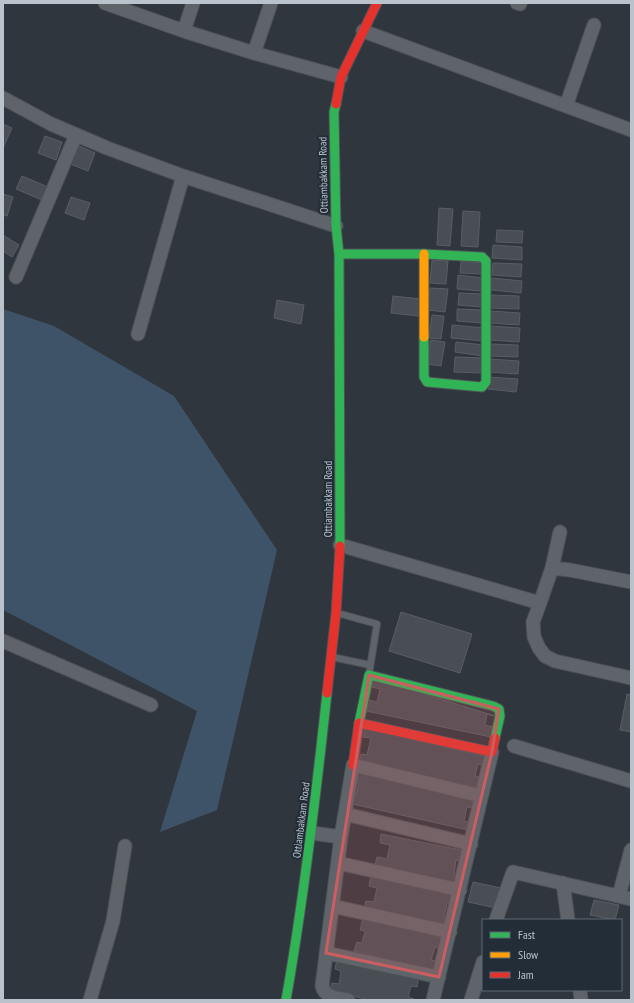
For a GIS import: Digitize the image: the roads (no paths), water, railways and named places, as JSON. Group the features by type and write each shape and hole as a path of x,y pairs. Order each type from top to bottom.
{"street":[{"path":"105,3 184,31 254,53 341,77"},
{"path":"184,31 193,3"},
{"path":"254,53 270,3"},
{"name":"Ottiambakkam Road","path":"286,1000 312,833 336,613 340,545 339,254 336,226 334,112 341,77 378,3"},
{"path":"566,106 594,25"},
{"path":"363,31 631,130"},
{"path":"3,98 76,136 183,176 336,226"},
{"path":"16,277 76,136"},
{"path":"138,334 183,176"},
{"path":"339,254 424,254 482,257 486,261 486,382 482,387 427,382 424,377 424,254"},
{"path":"560,532 552,568 533,622 534,637 539,648 545,656 555,661 631,678"},
{"path":"340,545 540,603"},
{"path":"552,568 631,582"},
{"path":"3,641 151,705"},
{"path":"348,1000 328,995 323,992 322,986 341,837 359,723 369,675 493,706 499,709 500,716 492,752 433,1000"},
{"path":"359,723 492,752"},
{"path":"514,746 631,781"},
{"path":"353,765 481,796"},
{"path":"345,814 471,844"},
{"path":"312,833 341,837"},
{"path":"90,1000 113,921 125,846"},
{"path":"496,919 513,872 625,898 631,850"},
{"path":"338,864 460,890"},
{"path":"562,883 568,919"},
{"path":"332,906 450,932"},
{"path":"326,953 439,977"},
{"path":"471,1000 482,965"}],"lane":[{"path":"336,613 377,624 369,675"},
{"path":"331,657 370,665"}],"water":[{"path":"3,309 54,326 174,396 277,550 217,810 160,832 197,711 3,610"}]}
